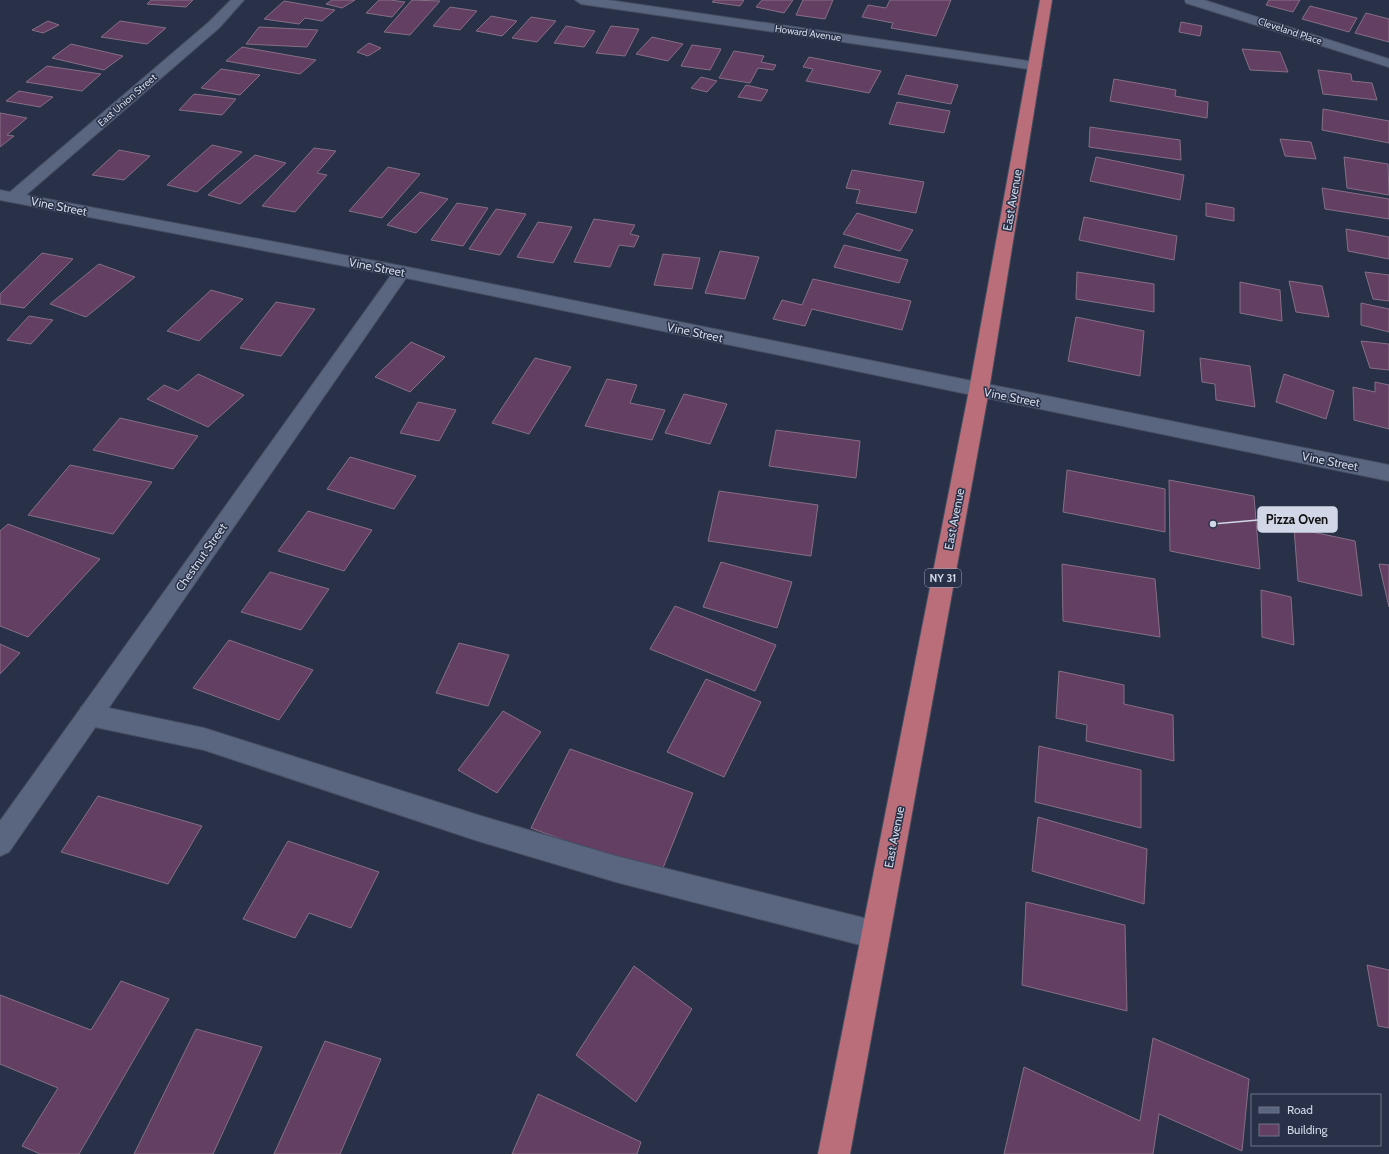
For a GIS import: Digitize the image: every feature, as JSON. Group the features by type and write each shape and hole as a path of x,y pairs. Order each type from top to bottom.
{"highway":[{"name":"East Avenue","path":"834,1154 979,390 1046,0"}],"street":[{"name":"East Union Street","path":"7,196 214,25 238,0"},
{"name":"Howard Avenue","path":"581,0 1035,66"},
{"name":"Cleveland Place","path":"1192,0 1389,62"},
{"name":"Vine Street","path":"7,196 402,272 1389,473"},
{"name":"Chestnut Street","path":"0,843 402,272"},
{"path":"90,716 204,739 478,828 608,867 876,935"}],"building":[{"path":"151,0 193,0 186,7 147,4"},
{"path":"332,0 355,0 342,8 326,4"},
{"path":"379,0 405,2 392,17 366,13"},
{"path":"412,0 440,1 410,35 384,32"},
{"path":"714,0 744,0 740,6 712,2"},
{"path":"762,0 793,0 784,13 756,7"},
{"path":"803,0 833,0 825,19 796,15"},
{"path":"890,0 951,0 936,36 891,28 893,23 862,17 868,5 886,8"},
{"path":"1269,0 1300,0 1293,12 1266,5"},
{"path":"284,1 335,10 322,21 305,18 299,24 264,19"},
{"path":"1310,6 1357,18 1349,32 1302,19"},
{"path":"450,7 477,11 460,30 433,26"},
{"path":"1366,13 1389,19 1389,42 1355,33"},
{"path":"491,16 517,21 502,36 476,31"},
{"path":"531,17 556,21 537,42 512,38"},
{"path":"48,21 59,25 43,33 32,30"},
{"path":"120,21 166,28 147,44 101,37"},
{"path":"1181,22 1202,26 1200,36 1179,32"},
{"path":"566,26 595,31 584,47 554,43"},
{"path":"611,26 639,29 625,56 596,53"},
{"path":"259,27 318,30 307,47 246,44"},
{"path":"652,37 683,44 668,61 636,54"},
{"path":"369,43 381,48 368,56 357,52"},
{"path":"71,44 123,56 104,70 52,58"},
{"path":"692,45 721,49 710,70 681,66"},
{"path":"242,47 316,60 300,74 226,61"},
{"path":"1242,49 1280,52 1288,72 1250,70"},
{"path":"734,51 764,56 761,62 776,65 773,70 758,68 750,83 719,78"},
{"path":"809,57 881,71 869,93 806,81 813,69 803,67"},
{"path":"47,66 101,74 82,91 26,82"},
{"path":"221,69 260,75 240,95 201,88"},
{"path":"1318,70 1351,74 1352,81 1372,83 1377,100 1323,94"},
{"path":"906,75 958,85 951,104 898,94"},
{"path":"701,77 717,81 707,92 691,88"},
{"path":"1114,79 1176,90 1175,96 1208,102 1207,118 1110,101"},
{"path":"746,85 768,90 761,101 738,97"},
{"path":"19,91 53,97 40,107 6,101"},
{"path":"194,94 236,99 222,115 179,110"},
{"path":"897,102 950,111 944,133 889,124"},
{"path":"1323,109 1389,121 1389,143 1322,130"},
{"path":"0,113 27,118 7,135 14,136 0,147"},
{"path":"1090,127 1180,140 1181,160 1089,147"},
{"path":"1280,139 1311,142 1316,159 1285,156"},
{"path":"212,145 242,152 197,192 167,185"},
{"path":"314,148 336,151 317,173 327,175 295,212 262,206"},
{"path":"119,150 150,156 124,180 92,175"},
{"path":"255,155 286,163 240,204 208,195"},
{"path":"1096,157 1184,175 1180,200 1090,181"},
{"path":"1344,157 1388,164 1389,195 1347,188"},
{"path":"388,167 420,174 382,218 349,211"},
{"path":"852,170 924,182 916,213 856,203 860,190 846,188"},
{"path":"1322,188 1389,199 1389,219 1325,209"},
{"path":"420,192 448,199 416,233 387,225"},
{"path":"457,203 488,208 463,246 431,240"},
{"path":"1206,203 1234,208 1234,221 1206,216"},
{"path":"496,209 526,214 500,255 469,249"},
{"path":"857,213 913,230 900,251 843,234"},
{"path":"1084,217 1177,236 1174,260 1079,240"},
{"path":"594,219 635,225 630,234 639,236 634,247 619,245 610,267 574,262"},
{"path":"538,222 572,227 553,263 517,257"},
{"path":"1346,229 1389,237 1389,259 1348,251"},
{"path":"844,245 908,260 899,283 834,267"},
{"path":"720,251 759,257 745,299 705,293"},
{"path":"42,253 73,259 24,308 0,304 0,294"},
{"path":"663,254 700,258 692,289 654,285"},
{"path":"99,264 135,277 86,317 50,304"},
{"path":"1077,272 1154,284 1154,312 1076,299"},
{"path":"1365,272 1389,275 1389,301 1373,299"},
{"path":"813,279 911,301 902,330 812,309 805,326 773,319 782,300 802,305"},
{"path":"1289,281 1322,286 1329,317 1296,312"},
{"path":"1240,282 1280,290 1282,321 1240,313"},
{"path":"211,290 243,299 199,341 167,331"},
{"path":"276,302 315,309 281,356 240,348"},
{"path":"1361,303 1389,309 1389,332 1361,325"},
{"path":"29,316 53,320 31,344 7,340"},
{"path":"1076,317 1144,331 1140,376 1068,361"},
{"path":"1361,341 1389,344 1389,370 1370,368"},
{"path":"411,342 445,357 410,392 375,377"},
{"path":"535,358 571,367 529,434 492,423"},
{"path":"1200,358 1250,366 1255,407 1216,400 1215,384 1202,382"},
{"path":"198,374 244,395 208,427 147,399 164,385 178,391"},
{"path":"1284,374 1334,391 1326,419 1276,402"},
{"path":"607,379 637,385 630,403 665,410 652,440 585,426"},
{"path":"1375,382 1389,385 1389,429 1354,420 1353,387 1375,392"},
{"path":"684,394 727,404 710,444 665,433"},
{"path":"418,402 456,410 439,441 400,433"},
{"path":"120,418 198,436 173,469 93,450"},
{"path":"776,430 860,441 856,478 769,466"},
{"path":"350,457 416,476 394,509 327,489"},
{"path":"70,465 152,482 113,534 28,515"},
{"path":"1067,470 1165,489 1165,532 1063,512"},
{"path":"1169,480 1254,496 1260,569 1170,551"},
{"path":"719,491 818,505 811,556 708,541"},
{"path":"308,511 372,530 344,571 278,551"},
{"path":"8,524 100,559 28,637 0,626 0,531"},
{"path":"1294,528 1355,541 1362,596 1298,581"},
{"path":"721,562 792,582 777,628 703,607"},
{"path":"1062,564 1155,579 1160,637 1063,621"},
{"path":"1379,564 1389,565 1389,607"},
{"path":"270,572 329,589 301,630 241,612"},
{"path":"1261,590 1291,597 1294,645 1262,637"},
{"path":"675,606 776,645 755,691 650,649"},
{"path":"229,640 313,670 279,720 193,688"},
{"path":"459,643 509,655 488,706 436,693"},
{"path":"0,644 20,653 0,674"},
{"path":"1059,671 1124,685 1124,704 1173,715 1174,761 1086,741 1087,725 1056,718"},
{"path":"706,679 761,702 724,777 667,752"},
{"path":"503,711 541,732 497,793 458,770"},
{"path":"1039,746 1141,770 1141,828 1035,802"},
{"path":"570,749 693,793 657,883 574,844 531,828"},
{"path":"98,796 202,826 168,884 61,852"},
{"path":"1038,817 1147,849 1144,904 1032,871"},
{"path":"288,841 379,872 351,928 309,913 295,938 243,919"},
{"path":"1026,902 1125,925 1127,1011 1022,985"},
{"path":"1367,965 1389,970 1389,1028 1378,1026"},
{"path":"634,966 692,1009 636,1102 576,1055"},
{"path":"121,981 169,999 79,1154 40,1154 22,1146 58,1088 0,1064 0,995 91,1030"},
{"path":"196,1029 262,1047 213,1154 134,1154"},
{"path":"1153,1038 1249,1079 1242,1151 1159,1114 1153,1154 1004,1154 1024,1067 1140,1121"},
{"path":"325,1041 381,1059 340,1154 274,1154"},
{"path":"538,1094 641,1142 637,1154 512,1154"}],"place":[{"name":"Pizza Oven","path":"1213,524"}]}
